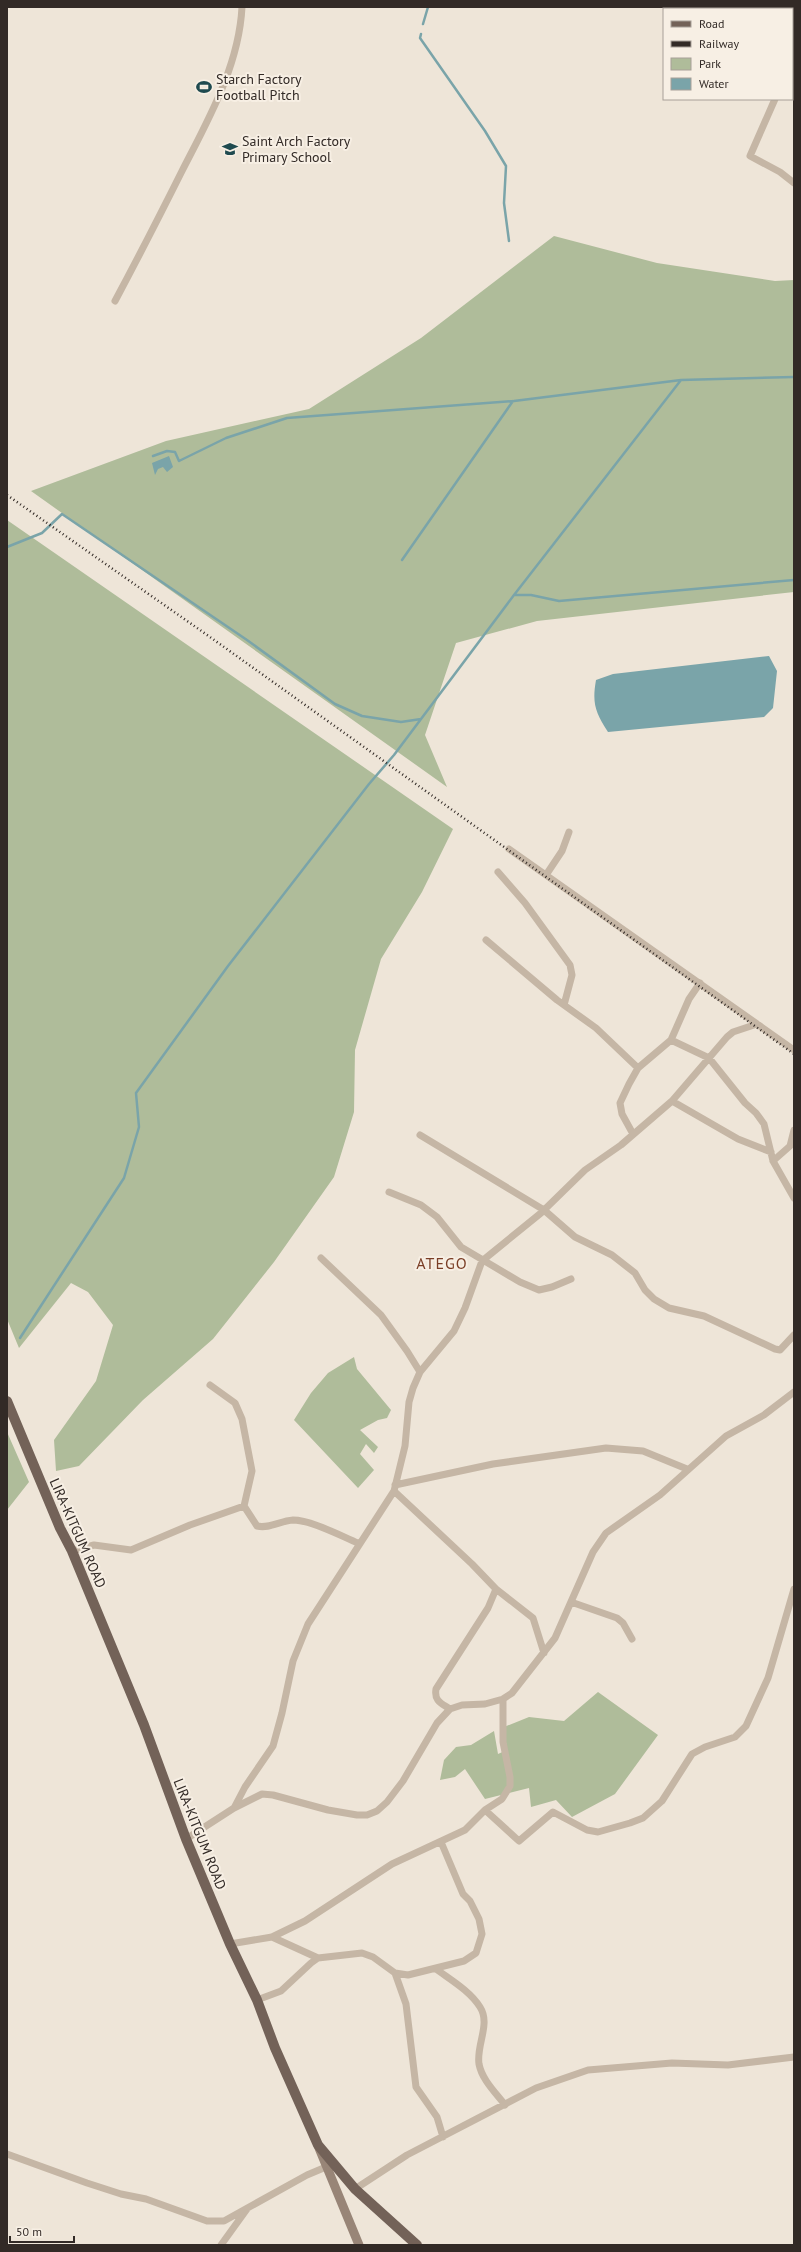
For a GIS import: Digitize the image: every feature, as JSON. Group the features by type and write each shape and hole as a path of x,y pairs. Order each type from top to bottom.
{"main road":[{"name":"LIRA-KITGUM ROAD","path":"7,1401 60,1528 72,1551 144,1725 186,1839 230,1944 257,2000 275,2048 318,2145 355,2188 417,2245"},
{"path":"318,2145 326,2168 359,2245"}],"street":[{"path":"115,301 211,116 225,82 237,41 242,7"},
{"path":"775,100 750,156 780,172 794,183"},
{"path":"546,875 562,851 568,832"},
{"path":"509,848 794,1050"},
{"path":"498,872 525,903 570,965 572,975 564,1005"},
{"path":"486,940 564,1005 616,1045 638,1068"},
{"path":"633,1134 622,1114 620,1103 638,1068 671,1040 688,999 700,983"},
{"path":"234,1808 244,1787 273,1746 282,1713 292,1661 308,1624 394,1488 405,1446 409,1402 420,1372 454,1331 465,1308 482,1261 544,1210 585,1170 633,1134 672,1101 733,1032 757,1024"},
{"path":"671,1040 709,1058 764,1124 773,1161 794,1198"},
{"path":"672,1101 738,1139 771,1152"},
{"path":"773,1161 790,1146 794,1130"},
{"path":"420,1135 544,1210 575,1236 612,1255 634,1273 645,1290 654,1299 669,1308 704,1316 775,1349 780,1350 794,1335"},
{"path":"389,1192 421,1205 448,1228 462,1247 482,1261 520,1282 539,1290 552,1287 571,1279"},
{"path":"321,1258 381,1315 407,1350 420,1372"},
{"path":"210,1384 235,1403 242,1418 252,1471 244,1506 257,1526 264,1528 286,1521 300,1521 358,1543"},
{"path":"186,1839 234,1808 265,1794 328,1810 357,1815 372,1814 387,1802 396,1791 420,1755 437,1723 450,1709 462,1705 485,1704 503,1699 512,1693 554,1638 593,1552 606,1534 660,1495 726,1436 764,1415 794,1392"},
{"path":"394,1488 504,1463 606,1448 643,1451 687,1470"},
{"path":"394,1488 496,1589 533,1618 544,1653"},
{"path":"72,1551 94,1545 131,1550 190,1525 244,1506"},
{"path":"450,1709 438,1702 435,1696 436,1689 488,1608 496,1589"},
{"path":"485,1810 519,1841 553,1812 587,1830 598,1832 630,1824 643,1818 669,1792 692,1754 705,1747 735,1737 746,1726 775,1660 781,1631 794,1589"},
{"path":"571,1602 617,1618 623,1623 632,1639"},
{"path":"230,1944 272,1937 305,1921 392,1864 465,1830 485,1810 502,1799 510,1786 510,1776 503,1742 503,1699"},
{"path":"257,2000 281,1991 310,1963 318,1958 362,1953 373,1957 395,1973 408,1975 464,1961 476,1953 482,1934 476,1912 470,1901 463,1894 441,1842"},
{"path":"272,1937 318,1958"},
{"path":"436,1969 471,1996 481,2008 485,2020 478,2050 479,2065 483,2076 505,2105"},
{"path":"395,1973 406,2004 416,2087 437,2117 443,2136"},
{"path":"355,2188 407,2155 536,2088 588,2070 672,2063 728,2065 793,2058"},
{"path":"7,2154 87,2183 121,2194 146,2199 207,2222 224,2222 248,2207 307,2175 326,2168"},
{"path":"221,2245 248,2207"}],"green space":[{"path":"554,236 657,263 775,281 794,280 794,592 537,621 456,643 425,735 447,787 31,491 166,441 309,409 421,338"},
{"path":"7,520 453,829 422,892 381,959 355,1050 354,1112 334,1177 274,1262 213,1339 143,1400 79,1466 56,1471 54,1440 96,1381 113,1325 88,1292 71,1283 19,1348 7,1319"},
{"path":"354,1357 357,1369 391,1410 387,1418 378,1420 360,1430 378,1447 374,1453 366,1444 360,1454 374,1470 358,1488 294,1420 311,1393 328,1373"},
{"path":"7,1432 29,1482 7,1510"},
{"path":"598,1692 658,1735 615,1794 572,1817 556,1800 531,1807 529,1788 485,1799 465,1769 455,1777 440,1780 444,1760 456,1747 471,1745 494,1731 498,1754 507,1750 504,1727 529,1717 564,1721"}],"water":[{"path":"169,456 173,467 167,472 163,467 158,469 155,475 152,463"},
{"path":"769,656 777,671 773,708 764,717 608,732 597,713 594,695 596,680 613,674"}],"waterway":[{"path":"423,24 428,7"},
{"path":"421,34 420,38 485,131 506,166 504,203 509,241"},
{"path":"153,456 167,451 175,452 179,461 226,438 287,418 514,401 681,380 794,377"},
{"path":"514,595 681,380"},
{"path":"402,560 513,401"},
{"path":"7,547 42,533 62,514 247,640 335,704 362,716 401,722 421,719"},
{"path":"20,1338 124,1178 139,1127 136,1093 228,966 369,784 394,755 514,595 531,595 559,601 794,580"}],"railway":[{"path":"7,495 210,637 794,1054"}],"place":[{"name":"Starch Factory Football Pitch","path":"204,87"},
{"name":"Saint Arch Factory Primary School","path":"230,149"}],"district":[{"name":"ATEGO","path":"442,1263"}]}
